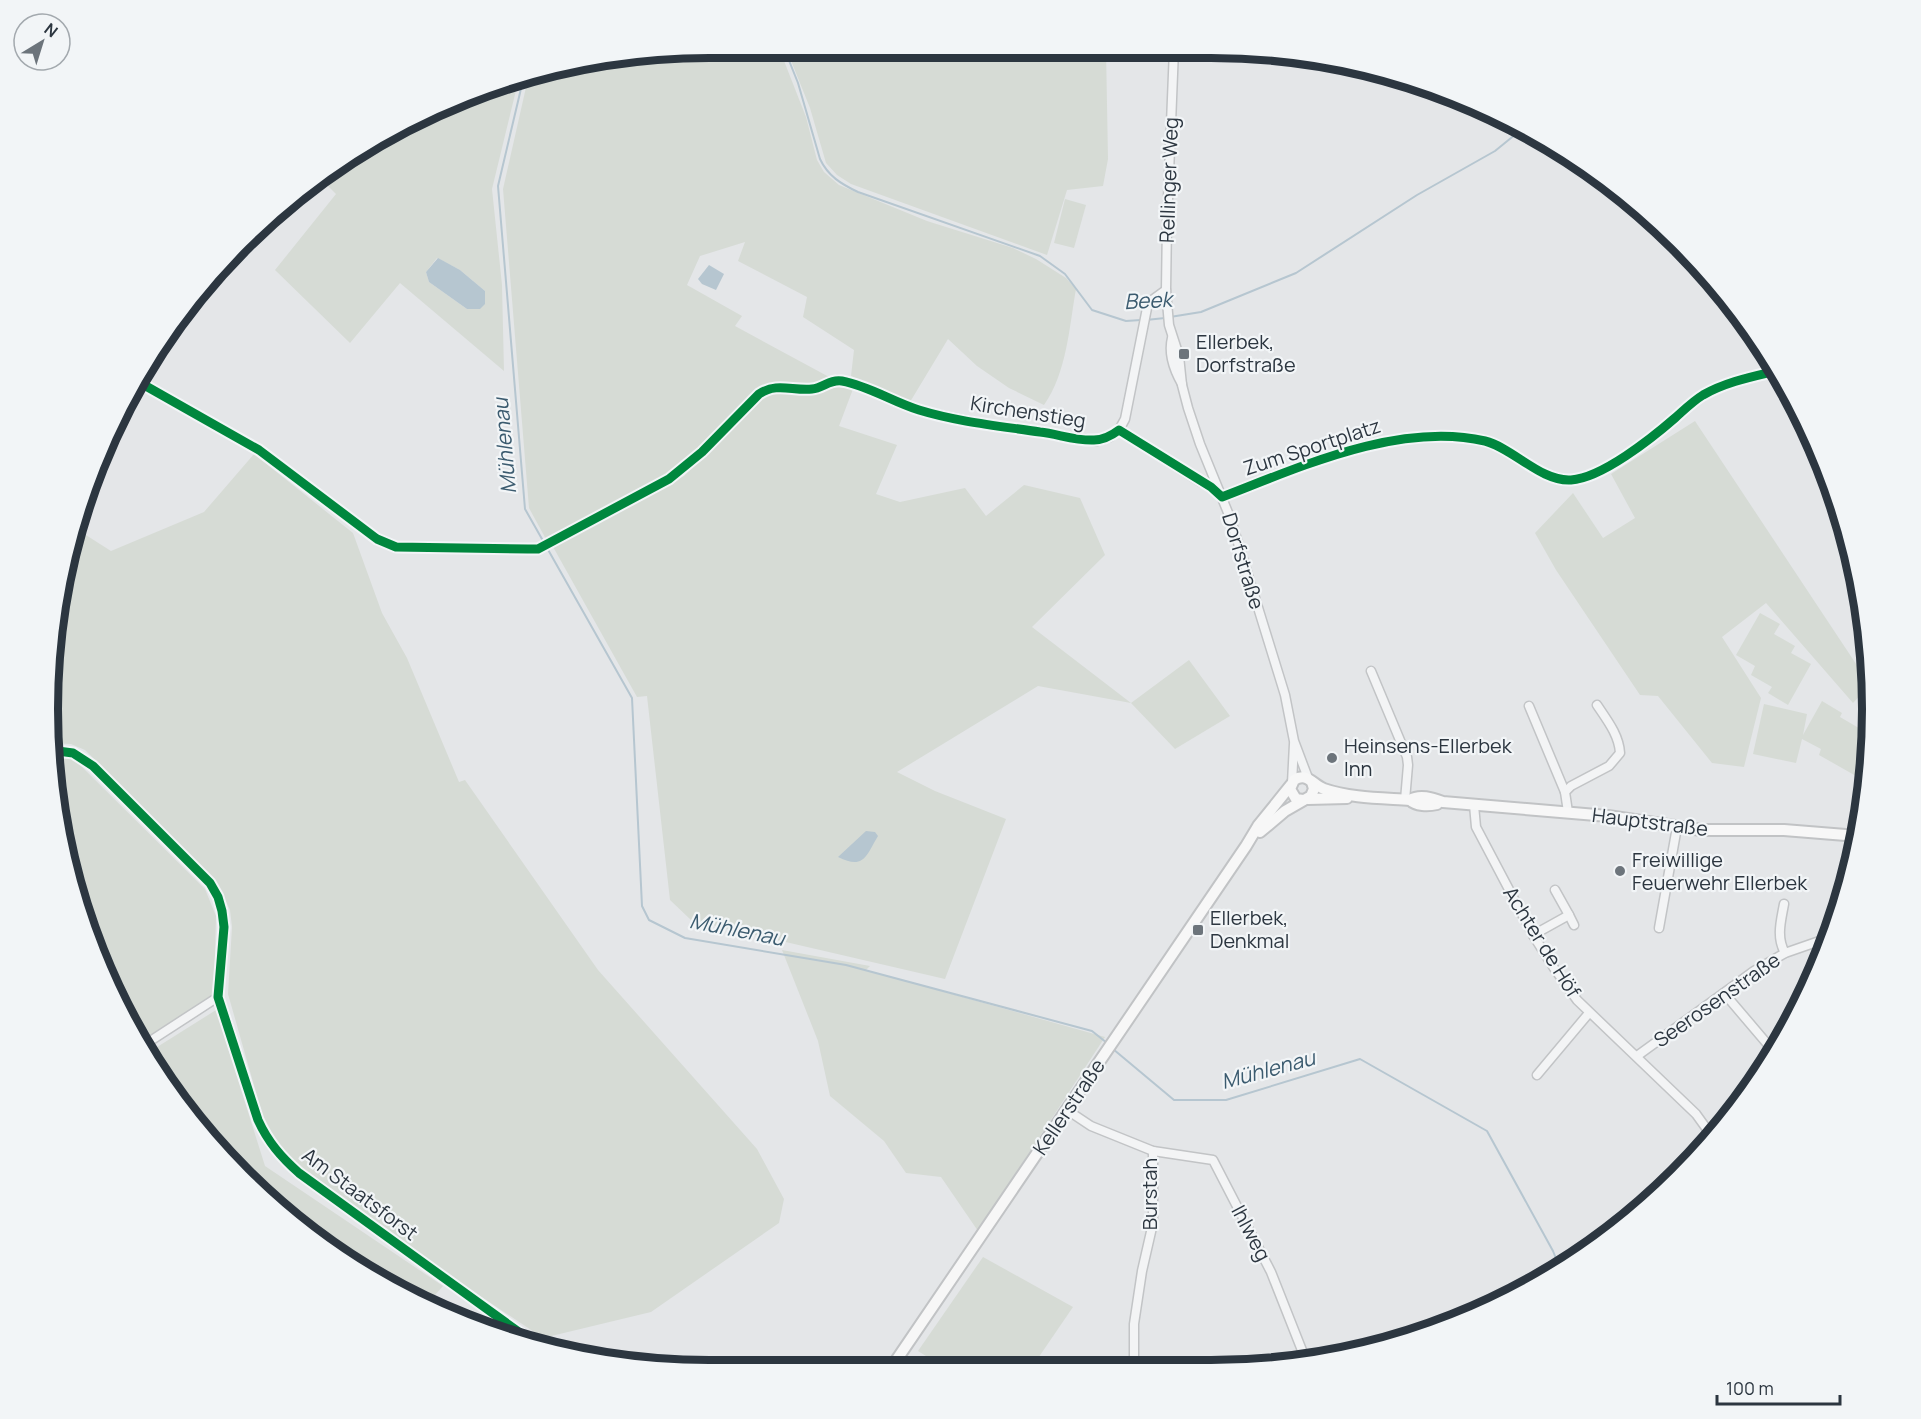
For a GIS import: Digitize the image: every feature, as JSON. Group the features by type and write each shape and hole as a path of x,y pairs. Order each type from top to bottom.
{"main road":[{"path":"1301,777 1310,780 1314,789 1305,800 1293,796 1291,784 1301,777"},
{"name":"Hauptstraße","path":"1310,780 1326,790 1408,800 1422,805 1443,802 1568,812 1701,830 1829,832 1850,835"},
{"name":"Kellerstraße","path":"896,1360 1258,826 1291,784"},
{"name":"Hauptstraße","path":"1305,800 1371,797"},
{"name":"Kellerstraße","path":"1246,846 1271,821 1305,800"}],"street":[{"name":"Rellinger Weg","path":"1167,310 1167,223 1174,58"},
{"path":"1166,290 1148,303 1125,419 1119,430 1201,482"},
{"name":"Dorfstraße","path":"1167,310 1172,338 1177,344 1182,385 1200,444 1231,520 1285,695 1294,741 1310,780"},
{"name":"Zum Sportplatz","path":"1222,497 1316,462 1400,438 1421,436 1485,441 1506,450 1542,472 1556,478 1571,480 1590,475 1608,466 1649,440 1701,396 1727,383 1768,373"},
{"name":"Kirchenstieg","path":"838,380 856,384 920,411 984,424 1097,441 1110,437 1119,430"},
{"path":"145,386 259,450"},
{"path":"1371,671 1407,757 1408,800"},
{"path":"1565,792 1571,786 1609,766 1620,753 1620,744 1614,730 1597,705"},
{"path":"1529,706 1565,792 1568,812"},
{"name":"Dorfstraße","path":"1291,784 1294,741"},
{"name":"Am Staatsforst","path":"60,751 74,753 84,758 210,883 218,897 224,927 218,997 258,1120 267,1138 281,1157 298,1173 518,1331"},
{"name":"Achter de Höf","path":"1474,805 1476,827 1533,935 1554,968 1589,1013 1696,1114 1708,1131"},
{"path":"1659,928 1677,827"},
{"path":"1555,890 1574,925"},
{"path":"1784,904 1780,944 1785,953"},
{"path":"1533,935 1569,915"},
{"name":"Seerosenstraße","path":"1637,1056 1754,971 1785,953 1820,941"},
{"path":"1724,993 1769,1045"},
{"path":"150,1041 218,997"},
{"path":"1537,1075 1589,1013"},
{"name":"Burstah","path":"1067,1110 1091,1126 1153,1150 1153,1223 1142,1271 1134,1324 1134,1360"},
{"name":"Ihlweg","path":"1153,1150 1213,1160 1271,1272 1303,1354"}],"shaded area":[{"path":"710,58 783,58 806,117 817,160 824,172 839,185 927,221 1013,248 1066,278 1076,289 1066,349 1058,378 1044,405 1009,388 977,366 948,339 910,402 851,376 854,350 803,317 807,297 738,261 745,242 700,256 687,285 742,316 735,326 831,378 813,385 784,384 757,391 741,404 707,443 683,464 647,487 547,541 529,508 503,189 526,85 582,71 625,64"},
{"path":"790,58 1106,58 1108,159 1103,186 1067,190 1047,255 851,184 837,175 826,163 810,108"},
{"path":"517,88 492,189 502,285 504,371 400,283 350,343 275,270 336,194 326,184 384,146 460,108","holes":["437,258 460,270 485,291 467,309 429,282 426,272"]},
{"path":"1065,199 1086,205 1074,248 1054,243"},
{"path":"438,258 460,270 485,291 485,304 480,309 467,309 429,282 426,272"},
{"path":"709,265 724,274 716,290 702,284 698,279"},
{"path":"836,387 853,389 839,426 897,445 876,494 900,502 965,488 986,516 1024,485 1080,498 1105,555 1032,627 1131,703 1038,686 897,772 935,791 1006,819 945,979 691,920 670,900 647,696 637,697 552,545 684,476 763,395 780,391 813,395"},
{"path":"1695,421 1861,672 1862,694 1853,703 1766,603 1722,637 1761,698 1744,767 1712,763 1658,696 1640,695 1556,570 1535,533 1573,493 1603,538 1635,518 1611,474"},
{"path":"254,454 353,533 382,613 407,658 459,782 465,780 598,970 757,1149 784,1199 779,1223 651,1312 543,1338 419,1255 283,1155 263,1117 228,994 232,927 230,910 215,879 85,750 71,744 60,743 58,710 64,625 71,582 83,533 111,551 204,512"},
{"path":"1760,613 1780,624 1774,634 1795,646 1791,653 1811,664 1788,705 1768,693 1772,687 1751,675 1755,666 1736,655"},
{"path":"1189,660 1230,716 1175,749 1131,703"},
{"path":"1822,701 1842,713 1840,717 1862,730 1859,770 1856,776 1819,755 1821,749 1802,739 1796,763 1753,754 1764,704 1807,714 1803,735"},
{"path":"61,758 74,759 205,889 216,916 214,994 147,1037 108,959 93,919 71,837"},
{"path":"866,831 875,832 878,836 863,859 854,862 838,857"},
{"path":"782,950 870,966 866,970 1105,1037 978,1231 941,1177 906,1173 884,1141 830,1096 818,1041"},
{"path":"216,1010 265,1166 443,1286 432,1298 384,1273 348,1251 280,1199 220,1139 193,1106 154,1049"},
{"path":"983,1257 1073,1307 1037,1360 932,1360 918,1351"},
{"path":"1275,1353 1283,1356 1269,1358"}],"waterway":[{"name":"Beek","path":"788,58 798,83 820,159 836,179 858,192 1040,256 1065,274 1092,310 1126,321 1141,320"},
{"name":"Mühlenau","path":"521,87 498,186 525,509 632,698 642,906 649,920 685,938 846,965 1092,1031 1107,1043"},
{"name":"Beek","path":"1170,317 1201,312 1296,273 1417,195 1495,151 1515,135"},
{"name":"Beek","path":"1146,320 1165,318"},
{"name":"Mühlenau","path":"1113,1049 1174,1100 1226,1100 1360,1059 1487,1131 1557,1261"}],"cycle path":[{"path":"145,386 259,450 377,539 396,547 538,549 669,479 702,452 759,394 772,388 812,389 834,381 842,381 919,410 964,421 1087,440 1098,440 1119,430 1211,487 1222,497 1351,450 1419,437 1452,436 1485,441 1506,450 1549,476 1571,480 1583,478 1626,456 1703,395 1730,383 1768,373"},
{"path":"60,751 73,753 93,766 210,883 218,897 224,927 218,997 258,1120 276,1149 299,1173 518,1331"}],"place":[{"name":"Ellerbek, Dorfstraße","path":"1184,354"},
{"name":"Heinsens-Ellerbek Inn","path":"1332,758"},
{"name":"Freiwillige Feuerwehr Ellerbek","path":"1620,871"},
{"name":"Ellerbek, Denkmal","path":"1198,930"}]}
